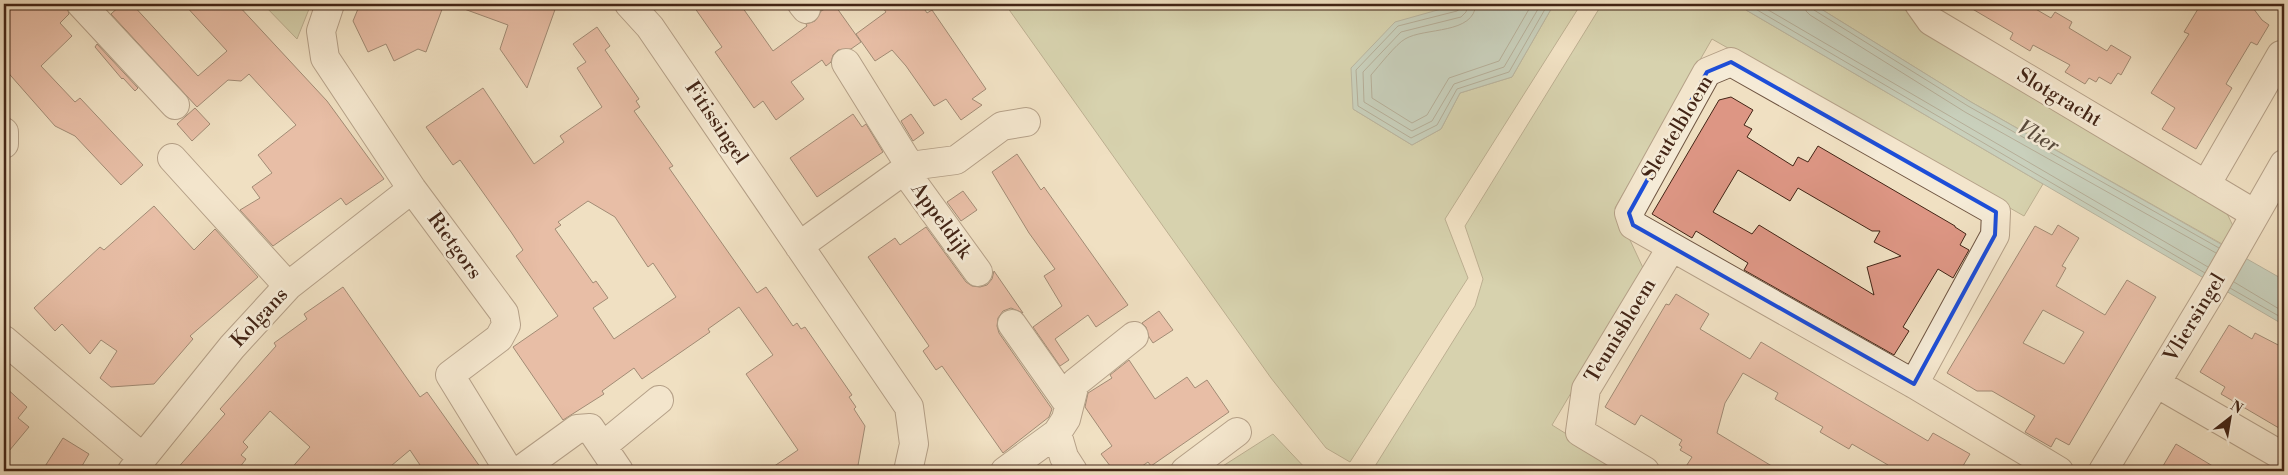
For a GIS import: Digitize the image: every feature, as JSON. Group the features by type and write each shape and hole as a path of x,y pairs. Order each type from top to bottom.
{"street":[{"path":"81,4 175,105"},
{"name":"Rietgors","path":"330,4 321,31 325,58 412,189 504,313 506,325 499,338 450,375 509,471"},
{"name":"Fitissingel","path":"629,4 650,27 910,407 914,444 908,471"},
{"name":"Slotgracht","path":"1919,4 1931,21 2255,214"},
{"path":"2206,185 2281,55"},
{"name":"Sleutelbloem","path":"1914,384 1994,235 1996,212 1731,62 1707,72 1628,213 1633,225 1914,384 2059,471"},
{"name":"Appeldijk","path":"846,63 907,168 978,272"},
{"path":"799,246 907,168 956,160 1002,126 1026,122"},
{"path":"4,132 4,144"},
{"path":"172,158 288,286"},
{"name":"Vliersingel","path":"2102,471 2242,239 2284,164"},
{"name":"Kolgans","path":"137,464 232,347 288,286 412,189"},
{"name":"Teunisbloem","path":"1645,471 1580,432 1586,389 1671,248"},
{"path":"1012,324 1070,405"},
{"path":"1005,471 1057,433 1066,419 1074,383 1134,336"},
{"path":"4,340 137,464"},
{"path":"2156,383 2284,457"},
{"path":"604,445 659,400"},
{"path":"519,471 577,429 590,428 604,445 619,471"},
{"path":"1185,471 1237,432"},
{"path":"1057,433 1064,456 1073,471"}],"highlighted area":[{"path":"1731,62 1996,212 1995,235 1914,384 1633,225 1629,213 1707,72"}],"green space":[{"path":"263,4 311,4 297,39"},
{"path":"1005,4 1459,4 1353,109 1412,145 1441,129 1460,93 1512,77 1554,4 1581,4 1445,219 1468,278 1350,462 1326,448 1271,378"},
{"path":"1602,4 1740,4 1746,10 2043,184 2024,216 1712,39 1615,208 1644,270 1552,425 1626,471 1372,471 1475,306 1483,279 1465,226"},
{"path":"1813,4 1899,4 1918,22 2223,205 2233,226 2222,244 1971,102"},
{"path":"1273,434 1308,471 1215,471"}],"water":[{"path":"1459,4 1554,4 1512,77 1460,93 1441,129 1412,145 1353,109 1351,68 1395,22"},
{"path":"1740,4 1813,4 1971,102 2284,280 2284,325 1746,10"}],"building":[{"path":"4,4 66,4 69,14 60,23 72,36 41,66 75,102 80,98 143,165 121,185 75,136 55,126 4,68"},
{"path":"122,4 132,4 198,76 227,51 184,4 237,4 327,101 384,179 346,205 341,198 273,246 240,210 260,198 252,187 272,173 258,155 296,125 249,74 241,81 228,80 197,107 111,14"},
{"path":"360,4 444,4 426,52 418,49 394,61 386,44 368,52 353,21"},
{"path":"456,4 557,4 527,88 500,49 508,25 456,6"},
{"path":"692,4 740,4 773,51 807,26 806,24 815,21 821,11 834,4 861,42 851,49 838,50 833,55 831,62 826,66 822,60 791,82 804,99 776,120 763,101 754,108 715,52 722,47"},
{"path":"880,4 921,4 927,13 932,10 986,89 972,99 982,105 961,120 946,99 934,106 906,66 892,50 875,61 856,34 886,12"},
{"path":"1964,4 2027,4 2051,18 2055,12 2072,22 2069,28 2107,51 2111,45 2131,57 2121,75 2118,73 2111,84 2099,77 2096,82 2089,78 2085,84 2065,72 2070,65 2033,45 2030,51 2010,39 2013,33"},
{"path":"2201,4 2250,4 2262,20 2269,25 2257,45 2251,42 2230,77 2226,84 2232,88 2196,149 2162,129 2175,108 2151,93 2189,34 2184,32"},
{"path":"597,27 610,46 605,50 639,99 636,101 640,107 634,111 673,166 669,168 757,293 766,287 793,326 797,323 801,329 805,327 852,395 849,397 856,407 854,409 865,426 857,471 767,471 798,450 746,374 773,355 739,307 708,329 710,332 642,379 634,368 602,391 604,394 563,420 513,347 558,316 516,256 523,250 511,232 460,160 453,165 426,127 483,88 534,164 564,142 560,136 602,107 577,68 586,62 573,44","holes":["588,201 615,217 648,267 653,263 676,297 614,339 593,308 608,298 596,281 593,283 555,229 561,225 558,222"]},
{"path":"97,44 138,88 135,91 122,79 95,47"},
{"path":"1731,97 1753,110 1744,125 1752,129 1747,137 1793,166 1798,157 1808,162 1818,146 1966,234 1960,245 1969,250 1953,278 1938,269 1903,327 1909,331 1894,355 1744,270 1748,263 1696,231 1692,238 1652,214 1719,100","holes":["1738,170 1790,201 1798,188 1872,231 1880,231 1874,242 1901,256 1867,267 1874,295 1759,225 1752,234 1713,212"]},
{"path":"195,108 210,124 192,141 177,124"},
{"path":"853,114 862,127 866,124 883,152 817,197 790,158"},
{"path":"911,114 924,133 913,141 901,121"},
{"path":"1017,154 1041,190 1044,187 1128,305 1096,327 1088,315 1055,339 1069,360 1060,366 1033,327 1062,306 1044,276 1055,269 1029,233 992,172"},
{"path":"963,191 977,210 961,221 947,202"},
{"path":"154,206 194,250 215,229 258,277 190,336 193,339 154,384 111,387 100,378 117,351 101,340 90,354 62,324 55,331 34,308 100,247 104,250"},
{"path":"2058,225 2079,238 2062,266 2066,268 2056,286 2105,315 2127,280 2156,297 2069,445 2056,438 2051,447 2025,432 2035,416 1992,391 1977,391 1947,373 2035,226 2052,235","holes":["2043,310 2084,332 2064,364 2023,343"]},
{"path":"926,227 966,282 972,286 980,287 987,285 992,279 994,271 1023,313 1011,308 1003,311 998,318 997,326 999,333 1052,409 1049,417 1003,453 942,366 936,370 923,351 929,346 868,257 895,238 900,245"},
{"path":"343,287 420,397 427,392 483,471 424,471 410,450 385,471 289,471 310,447 270,411 243,442 248,447 241,455 246,459 237,471 175,471 225,414 220,409 276,346 274,343 307,319 304,314"},
{"path":"1676,294 1709,314 1700,329 1750,359 1761,342 1928,441 1933,433 1970,454 1960,471 1883,471 1888,465 1852,444 1849,449 1820,432 1823,427 1775,399 1778,393 1743,373 1725,403 1717,433 1780,471 1683,471 1692,457 1680,450 1682,447 1679,445 1682,440 1641,415 1635,425 1605,407 1666,304 1669,305"},
{"path":"1159,311 1173,330 1153,343 1146,327 1142,323"},
{"path":"2229,325 2252,339 2255,333 2284,348 2284,431 2221,394 2225,387 2200,372"},
{"path":"1129,360 1155,399 1187,377 1195,388 1207,380 1229,412 1151,466 1148,462 1135,471 1114,471 1101,454 1112,446 1085,407 1088,393 1112,378 1110,375"},
{"path":"4,386 27,407 18,418 29,427 4,457"},
{"path":"63,438 89,454 79,471 42,471"},
{"path":"2176,444 2221,471 2160,471"}],"water label":[{"name":"Vlier","path":"2038,137"}]}
